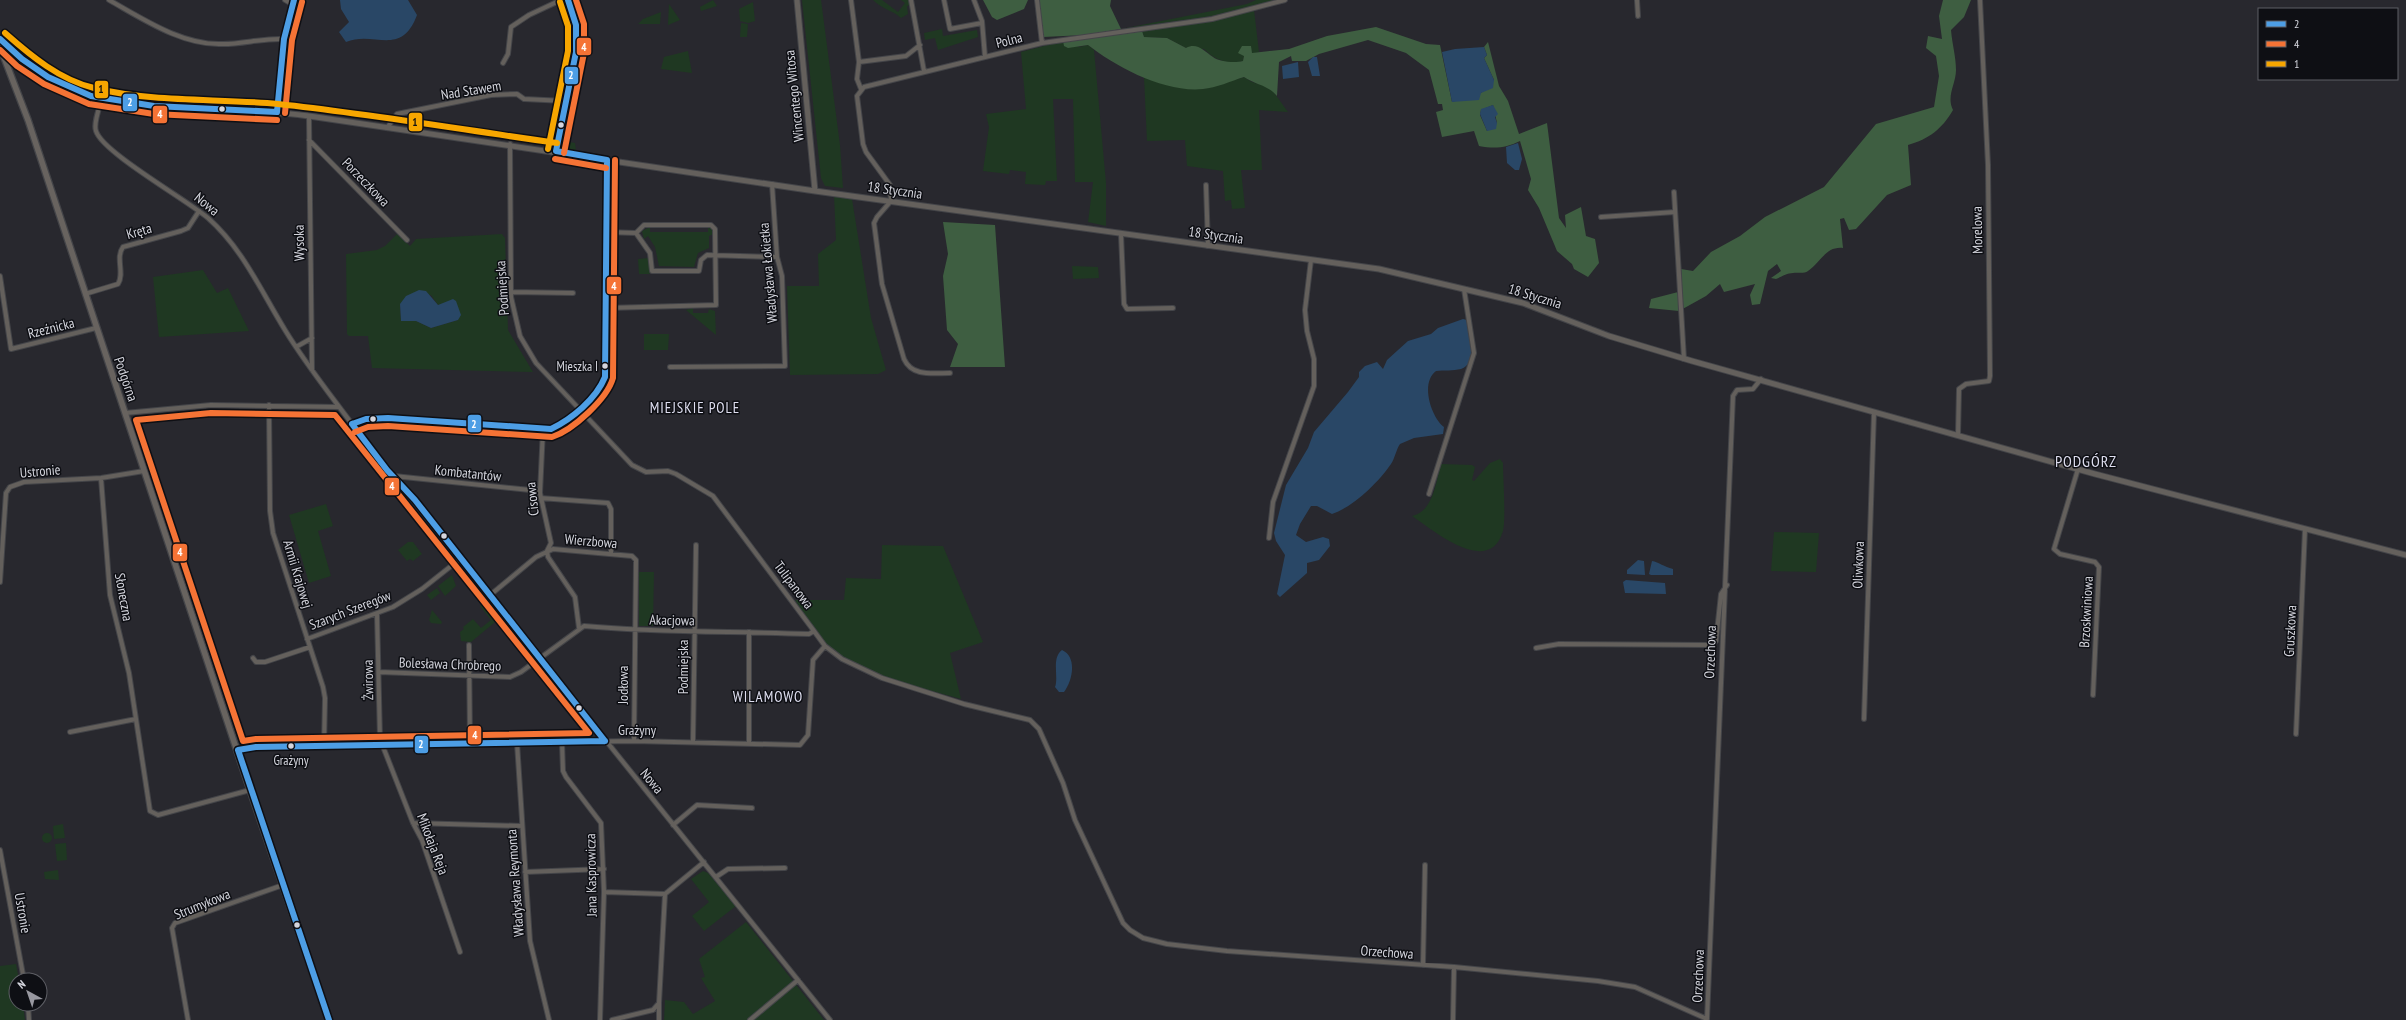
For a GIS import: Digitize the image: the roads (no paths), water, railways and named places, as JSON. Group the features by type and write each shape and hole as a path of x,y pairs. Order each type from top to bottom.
{"main road":[{"name":"Podgórna","path":"0,51 28,120 250,790 329,1020"}],"street":[{"path":"109,0 182,38 197,42 222,44 284,39"},
{"path":"277,112 284,39 293,2 285,0"},
{"path":"503,63 508,54 511,27 529,15 561,0"},
{"path":"556,151 577,38 574,16 568,0"},
{"name":"Wincentego Witosa","path":"797,0 815,190"},
{"path":"851,0 859,62 857,79 861,89 857,96 863,144 866,152 890,185 891,201 877,217 874,223 882,284 904,359 908,367 916,372 950,373"},
{"path":"911,0 924,71"},
{"path":"944,0 950,29 982,23"},
{"path":"974,0 982,23 985,57"},
{"path":"1037,0 1042,43"},
{"name":"Polna","path":"861,89 924,71 1042,43 1212,19 1285,0"},
{"path":"1637,0 1638,16"},
{"name":"Morelowa","path":"1958,435 1960,389 1966,384 1983,384 1989,381 1990,376 1988,165 1980,0"},
{"name":"18 Stycznia","path":"0,39 22,59 48,77 69,88 102,98 154,106 277,112 309,116 1121,234 1379,269 1523,303 1609,336 1684,359 2078,469 2406,554"},
{"path":"859,62 906,56 920,45"},
{"name":"18 Stycznia","path":"0,51 22,59"},
{"name":"Nad Stawem","path":"387,128 397,114 491,95 517,94 524,99 565,101"},
{"name":"Nowa","path":"102,98 96,128 100,137 135,167 209,219 244,259 296,348 352,424 830,1020"},
{"name":"Wysoka","path":"309,116 312,371"},
{"name":"Porzeczkowa","path":"309,139 406,240"},
{"name":"Podmiejska","path":"510,144 511,292 515,320 527,349 536,363 578,409"},
{"path":"352,424 362,419 404,419 543,429 561,424 578,409 604,382 607,308 607,160"},
{"name":"Władysława Łokietka","path":"670,367 785,366 782,276 777,257 772,184"},
{"path":"1206,184 1208,246"},
{"path":"1674,192 1684,359"},
{"name":"Kręta","path":"85,294 118,284 121,280 120,252 123,247 182,231 188,228 199,211"},
{"path":"1601,217 1675,212"},
{"path":"606,232 636,233 644,225 711,225 715,229 716,306 607,308"},
{"path":"636,233 650,253 652,271 699,271 703,257 715,255 777,257"},
{"path":"1121,234 1124,304 1127,309 1173,308"},
{"path":"1269,538 1272,502 1314,386 1314,359 1307,331 1305,310 1311,260"},
{"name":"Rzeźnicka","path":"0,276 11,349 96,328"},
{"path":"1429,494 1474,353 1464,289"},
{"path":"511,292 573,293"},
{"path":"296,348 312,338"},
{"name":"Orzechowa","path":"1143,938 1167,944 1227,952 1423,965 1598,980 1635,987 1708,1020 1723,616 1727,585 1733,396 1737,390 1752,389 1761,380"},
{"path":"124,413 211,405 339,406"},
{"name":"Armii Krajowej","path":"269,405 270,511 273,533 325,698 324,746"},
{"name":"Tulipanowa","path":"578,409 638,470 672,473 713,496 825,646 842,659 882,678 964,704 1030,720 1039,729 1063,783 1075,820 1123,923 1130,930 1143,938"},
{"name":"Oliwkowa","path":"1864,719 1874,412"},
{"name":"Cisowa","path":"543,429 540,498 551,543 547,550 550,562 575,597 579,628"},
{"name":"Brzoskwiniowa","path":"2078,469 2054,549 2060,554 2095,562 2099,567 2093,695"},
{"name":"Ustronie","path":"0,582 6,493 10,487 24,482 101,478 144,471"},
{"name":"Kombatantów","path":"394,476 540,491"},
{"name":"Słoneczna","path":"101,478 110,596 129,673 150,811 158,816 250,790"},
{"path":"540,498 608,504 612,509 611,554"},
{"name":"Gruszkowa","path":"2296,734 2305,529"},
{"name":"Podmiejska","path":"693,741 696,545"},
{"name":"Wierzbowa","path":"489,596 547,550 553,549 632,556 636,560 634,630"},
{"name":"Szarych Szeregów","path":"307,639 377,614 422,589 460,559"},
{"path":"1536,648 1559,644 1710,645 1716,641 1721,594 1727,585"},
{"name":"Żwirowa","path":"377,614 380,739 382,745"},
{"name":"Akacjowa","path":"579,628 584,626 634,630 809,634 814,631"},
{"path":"539,658 579,628"},
{"name":"Jodłowa","path":"634,630 634,741"},
{"path":"749,632 749,742"},
{"path":"469,645 470,743"},
{"name":"Grażyny","path":"238,750 244,747 605,741 749,742 800,745 808,735 813,660 825,646"},
{"path":"253,658 256,662 265,662 310,647"},
{"name":"Bolesława Chrobrego","path":"378,672 510,677 521,672 539,658"},
{"path":"70,732 136,719"},
{"name":"Jana Kasprowicza","path":"562,742 563,771 601,823 604,892 600,1020"},
{"name":"Władysława Reymonta","path":"516,743 530,941 549,1020"},
{"name":"Mikołaja Reja","path":"382,745 413,823 422,840 460,952"},
{"path":"674,825 697,805 752,808"},
{"path":"413,823 522,826"},
{"name":"Ustronie","path":"0,850 23,972"},
{"path":"604,892 664,894 704,862"},
{"path":"1423,965 1425,865"},
{"path":"716,878 728,869 785,868"},
{"path":"525,872 604,869"},
{"name":"Strumykowa","path":"188,1020 172,928 175,923 283,885"},
{"path":"659,1020 664,894"},
{"path":"1453,1020 1454,968"},
{"path":"750,1020 798,980"},
{"path":"612,1020 653,1010 659,1003"}],"water":[{"path":"340,0 408,0 417,15 411,28 403,36 386,40 356,39 346,42 339,32 349,22 341,9"},
{"path":"1484,47 1487,55 1484,58 1494,80 1493,88 1481,93 1479,100 1452,102 1442,52 1455,49"},
{"path":"1313,57 1317,57 1320,76 1312,76 1308,62"},
{"path":"1298,62 1299,77 1283,79 1282,66"},
{"path":"1493,105 1498,114 1495,117 1497,123 1496,129 1487,131 1480,114 1481,109"},
{"path":"1518,143 1522,159 1519,170 1515,170 1507,163 1506,147"},
{"path":"419,290 426,291 438,305 453,299 456,301 461,315 458,320 431,328 416,321 401,321 400,304 406,296"},
{"path":"1463,319 1467,320 1471,340 1472,347 1470,361 1467,366 1461,369 1436,371 1431,376 1429,383 1429,400 1435,416 1444,427 1443,434 1414,438 1400,444 1391,464 1379,479 1364,494 1340,511 1332,514 1317,506 1311,506 1300,524 1296,535 1306,542 1323,537 1329,539 1330,546 1319,560 1307,563 1307,573 1280,597 1277,594 1285,555 1276,541 1274,533 1286,485 1308,448 1314,432 1348,392 1359,377 1359,372 1365,366 1377,362 1383,369 1387,360 1408,341 1431,334 1438,328"},
{"path":"1638,560 1644,561 1645,575 1627,574 1627,570"},
{"path":"1652,561 1673,569 1673,575 1649,574"},
{"path":"1626,580 1665,583 1666,594 1625,593 1623,582"},
{"path":"1062,650 1067,653 1070,658 1072,670 1067,688 1064,692 1059,692 1055,687 1056,663 1059,653"}],"place":[{"name":"Mieszka I","path":"605,366"},
{"name":"Grażyny","path":"291,746"}],"district":[{"name":"MIEJSKIE POLE","path":"695,407"},
{"name":"PODGÓRZ","path":"2086,461"},
{"name":"WILAMOWO","path":"768,696"}]}
